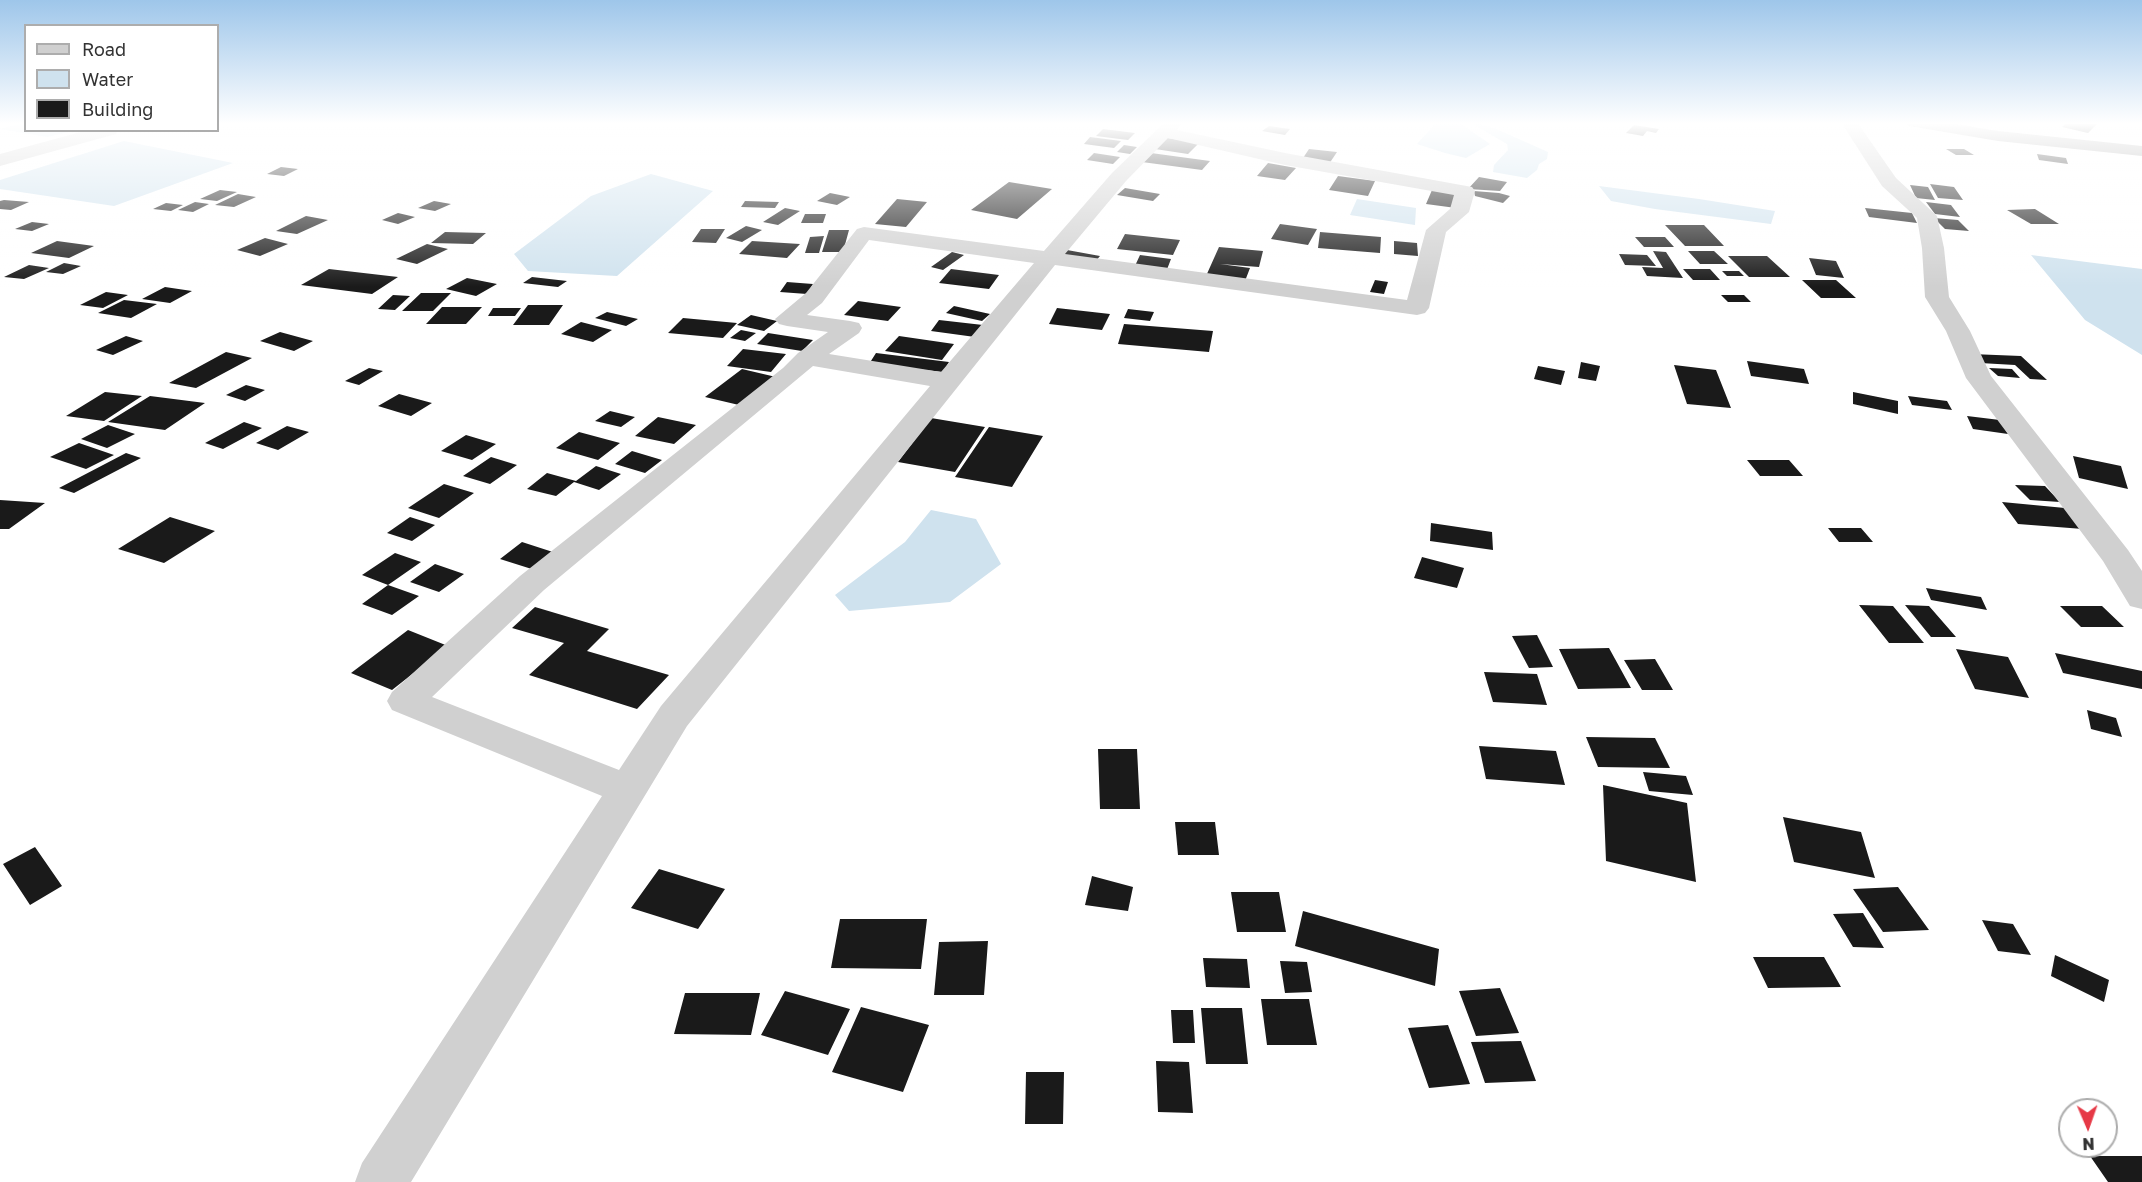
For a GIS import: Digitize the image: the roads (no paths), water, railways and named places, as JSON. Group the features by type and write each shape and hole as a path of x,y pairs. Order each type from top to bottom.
{"street":[{"path":"381,1182 674,716 948,381 1119,177"},
{"path":"627,790 405,701 532,583 792,373 807,358 850,328 787,319 814,298 864,233 1417,308 1436,231 1459,212 1465,191 1387,177"},
{"path":"1886,177 1927,216 1933,248 1937,297 1958,332 1979,378 2117,557 2142,598"},
{"path":"807,358 948,381"}],"water":[{"path":"9,177 194,177 114,206 0,189 0,180"},
{"path":"642,177 663,177 713,191 617,276 528,271 514,254 591,196"},
{"path":"1599,186 1775,211 1771,224 1655,209 1611,201"},
{"path":"1357,199 1416,208 1415,225 1350,215"},
{"path":"2031,255 2142,269 2142,355 2085,320"},
{"path":"931,510 976,519 1001,564 950,602 849,611 835,595 905,542"}]}
